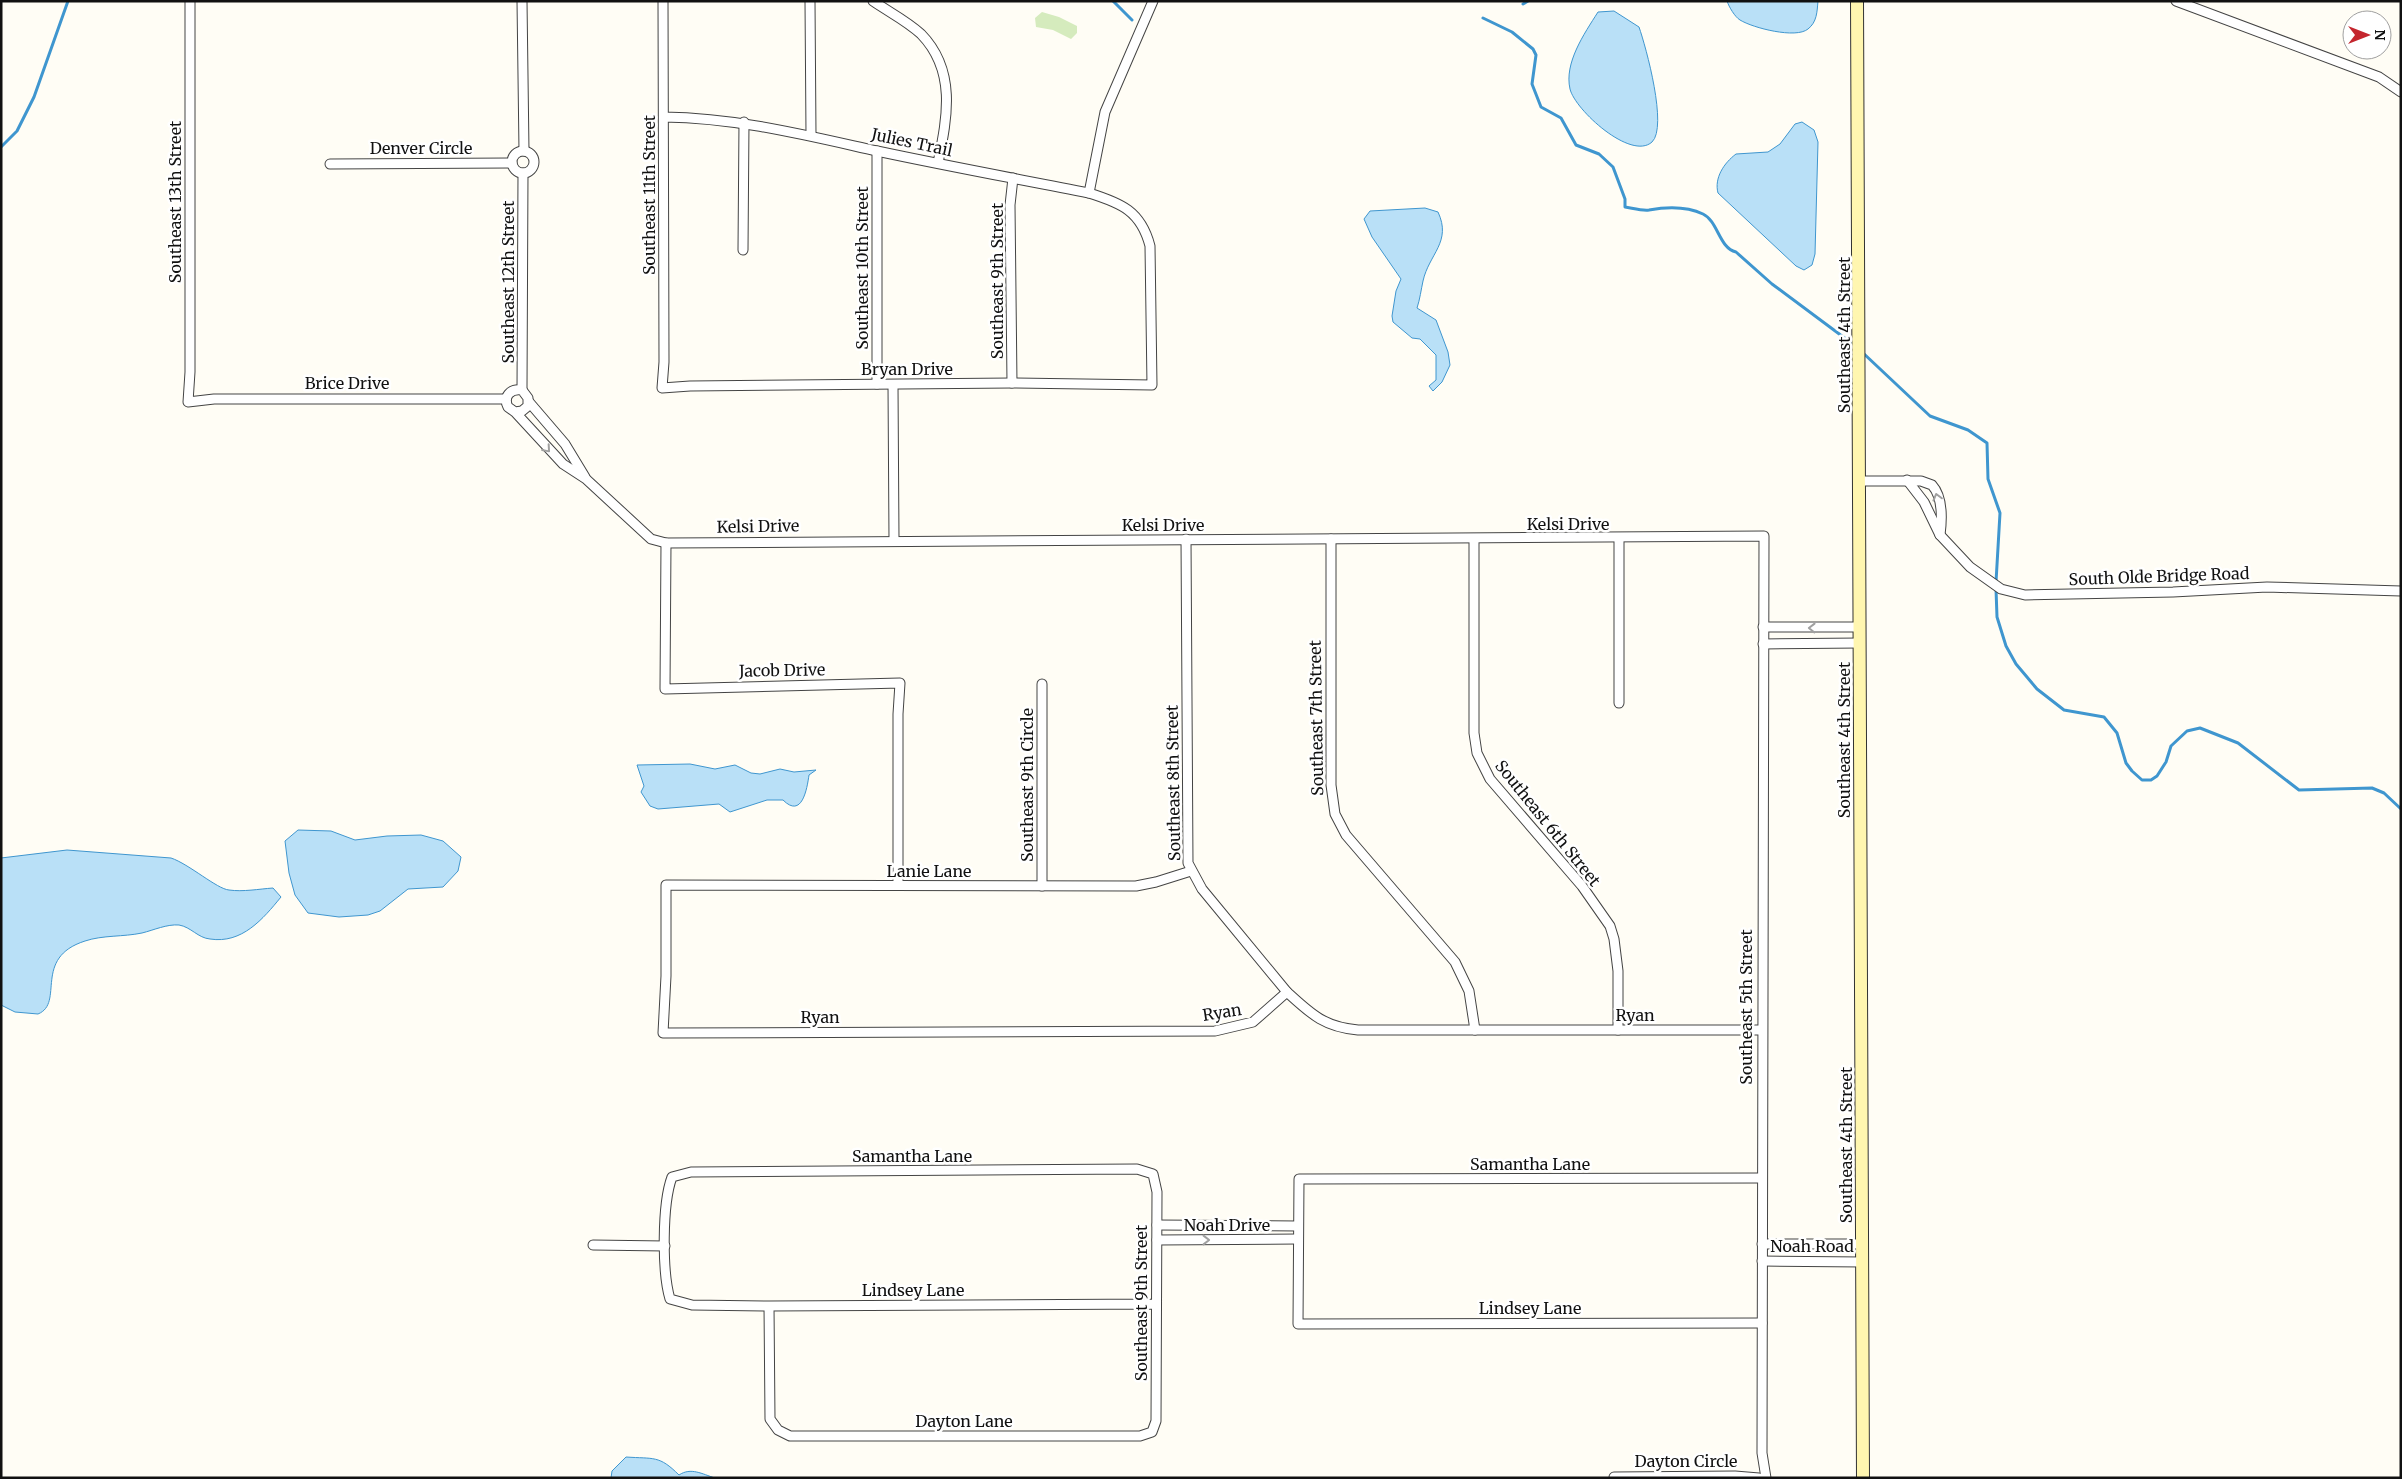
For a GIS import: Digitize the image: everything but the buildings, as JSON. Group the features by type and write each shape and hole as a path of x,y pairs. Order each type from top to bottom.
{"main road":[{"name":"Southeast 4th Street","path":"1857,1 1861,481 1863,1478"}],"street":[{"name":"Southeast 13th Street","path":"188,402 190,372 190,1"},
{"path":"522,1 524,151"},
{"name":"Southeast 11th Street","path":"662,388 664,362 663,1"},
{"path":"810,1 811,135"},
{"path":"873,1 921,34 936,54 942,67 948,103 938,163"},
{"path":"1089,193 1105,112 1153,1"},
{"path":"2176,1 2379,77 2401,92"},
{"name":"Julies Trail","path":"664,116 704,117 744,122 811,135 877,151 1089,193 1121,204 1143,226 1150,246 1152,385"},
{"path":"743,250 744,122"},
{"path":"524,151 532,156 534,164 530,172 523,174 516,171 512,163 517,153 524,151"},
{"name":"Southeast 10th Street","path":"877,151 877,384"},
{"name":"Denver Circle","path":"330,164 512,163"},
{"name":"Southeast 12th Street","path":"522,390 523,174"},
{"name":"Southeast 9th Street","path":"1012,383 1010,205 1013,178"},
{"name":"Bryan Drive","path":"662,388 690,386 1012,383 1152,385"},
{"path":"893,385 894,540"},
{"path":"522,390 527,394 529,402 522,412 515,412 508,408 506,399 511,391 522,390"},
{"name":"Brice Drive","path":"188,402 214,399 506,399"},
{"name":"Kelsi Drive","path":"529,402 565,444 586,479"},
{"name":"Kelsi Drive","path":"515,412 554,457 586,479 646,534 656,541 666,543 894,540 1474,539 1764,536"},
{"path":"1861,481 1907,480 1928,482 1935,488 1942,516 1940,536"},
{"name":"South Olde Bridge Road","path":"1907,480 1924,502 1940,536 1970,567 2001,589 2025,595 2173,592 2267,587 2401,591"},
{"name":"Southeast 5th Street","path":"1764,536 1761,1178 1762,1453 1766,1478"},
{"path":"1619,538 1619,704"},
{"name":"Southeast 7th Street","path":"1330,539 1330,777 1335,814 1346,835 1455,962 1469,991 1475,1030"},
{"name":"Southeast 6th Street","path":"1474,539 1474,733 1477,753 1490,779 1582,886 1610,926 1614,939 1618,971 1618,1030"},
{"name":"Southeast 8th Street","path":"1186,540 1186,844 1191,871 1202,889 1288,992"},
{"name":"Jacob Drive","path":"666,543 665,689 900,683 898,714 898,885"},
{"path":"1763,627 1860,627"},
{"path":"1763,644 1860,643"},
{"name":"Southeast 9th Circle","path":"1042,684 1042,886"},
{"name":"Lanie Lane","path":"664,1033 666,885 1136,886 1191,871"},
{"name":"Ryan","path":"664,1033 1215,1031 1253,1022 1288,992 1321,1021 1343,1029 1761,1030"},
{"name":"Samantha Lane","path":"665,1246 666,1192 672,1177 691,1172 1136,1169 1153,1174"},
{"name":"Southeast 9th Street","path":"1152,1432 1156,1421 1157,1240 1157,1192 1153,1174"},
{"name":"Samantha Lane","path":"1298,1226 1298,1179 1761,1178"},
{"name":"Noah Drive","path":"1157,1226 1298,1226"},
{"path":"1298,1226 1298,1239"},
{"name":"Noah Drive","path":"1157,1240 1298,1239"},
{"name":"Lindsey Lane","path":"1298,1239 1298,1324 1762,1322"},
{"name":"Noah Road","path":"1762,1244 1863,1244"},
{"path":"593,1245 665,1246"},
{"name":"Lindsey Lane","path":"665,1246 665,1283 670,1299 692,1305 1156,1304"},
{"name":"Noah Road","path":"1762,1261 1863,1262"},
{"name":"Dayton Lane","path":"770,1306 770,1419 778,1430 790,1436 1140,1436 1152,1432"},
{"name":"Dayton Circle","path":"1614,1477 1735,1476 1759,1478"}],"green space":[{"path":"1042,12 1059,17 1077,26 1077,33 1071,39 1053,30 1036,27 1035,18"}],"water":[{"path":"1727,1 1818,1 1816,16 1808,29 1802,32 1785,33 1764,29 1740,20 1736,17"},
{"path":"1614,11 1639,27 1654,86 1658,121 1656,134 1652,142 1643,146 1631,145 1605,130 1582,109 1570,89 1570,69 1581,39 1598,12"},
{"path":"1802,122 1814,130 1818,142 1815,254 1812,265 1804,270 1796,266 1718,193 1717,187 1721,171 1736,154 1768,152 1780,144 1795,124"},
{"path":"1425,208 1438,212 1442,222 1442,232 1438,248 1423,281 1417,308 1436,320 1448,352 1450,365 1442,382 1433,391 1429,386 1436,380 1436,355 1420,339 1412,338 1393,322 1392,316 1396,291 1401,279 1372,237 1364,219 1370,211"},
{"path":"690,764 715,769 735,765 751,773 760,774 780,769 794,772 816,770 809,775 805,794 799,804 795,806 789,805 783,800 767,800 730,812 719,804 658,809 650,806 641,792 644,786 637,765"},
{"path":"298,830 331,831 355,840 387,836 421,835 443,841 461,857 458,871 443,887 408,889 380,911 368,915 339,917 308,913 295,895 289,873 285,841"},
{"path":"67,850 171,858 186,865 224,889 240,891 273,888 281,897 267,914 251,928 232,938 222,940 210,939 202,937 183,926 174,925 142,933 85,941 69,949 59,958 54,969 46,1008 38,1014 15,1012 1,1005 1,858"},
{"path":"626,1457 656,1459 666,1464 679,1475 692,1471 715,1478 611,1478 612,1471"}],"waterway":[{"path":"1,147 17,131 34,97 68,1"},
{"path":"1113,1 1132,20"},
{"path":"1523,4 1528,1"},
{"path":"1483,18 1512,32 1533,49 1536,55 1532,84 1541,107 1561,118 1576,145 1599,154 1613,167 1625,199 1625,207 1640,210 1683,208 1696,211 1708,217 1730,250 1736,252 1772,284 1854,345"},
{"path":"1862,352 1930,416 1968,430 1987,443 1988,479 2000,513 1996,582"},
{"path":"1996,589 1997,617 2006,646 2016,664 2037,689 2064,710 2104,717 2117,733 2126,763 2142,780 2151,780 2157,776 2166,762 2171,746 2187,731 2200,728 2238,743 2299,790 2372,788 2384,793 2401,809"}]}
